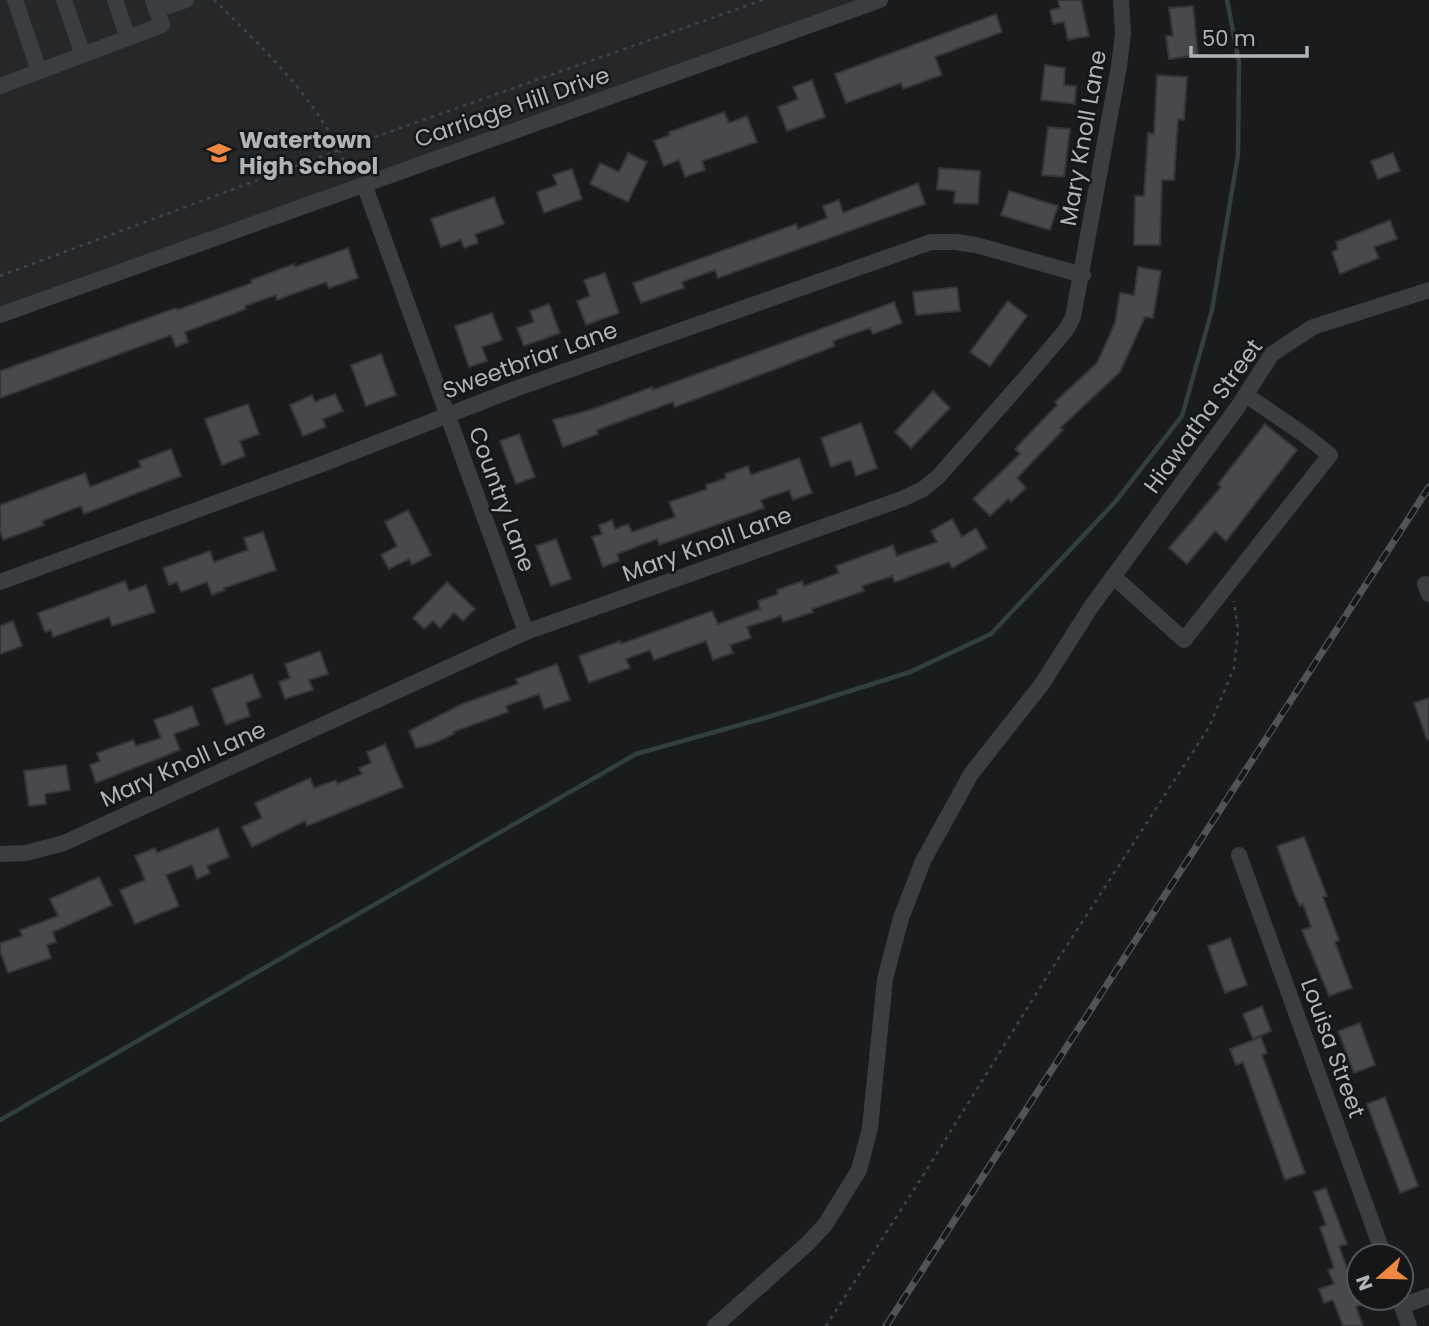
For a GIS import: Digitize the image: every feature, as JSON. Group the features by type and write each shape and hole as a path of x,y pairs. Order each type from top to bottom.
{"street":[{"path":"15,0 39,71"},
{"path":"64,0 83,54"},
{"path":"115,0 128,38"},
{"path":"0,86 162,25 154,5 187,0"},
{"name":"Carriage Hill Drive","path":"0,315 880,0"},
{"name":"Mary Knoll Lane","path":"0,853 26,853 64,842 526,632 902,499 923,489 938,477 1066,330 1077,304 1124,33 1121,0"},
{"name":"Country Lane","path":"359,186 447,414 526,632"},
{"name":"Sweetbriar Lane","path":"0,582 312,468 447,414 931,242 976,245 1083,275"},
{"name":"Hiawatha Street","path":"715,1326 825,1225 859,1170 870,1128 885,979 901,918 923,861 971,774 1042,684 1091,607 1246,395 1272,354 1313,327 1429,290"},
{"path":"1113,576 1184,640 1330,455 1246,395"},
{"name":"Louisa Street","path":"1239,855 1379,1242"}],"path":[{"path":"214,0 297,87 327,124 359,186"},
{"path":"0,276 341,149 763,0"},
{"path":"826,1326 1051,970 1209,727 1234,668 1238,630 1231,581"}],"shaded area":[{"name":"Watertown High School","path":"0,0 877,0 0,307"}],"building":[{"path":"1058,0 1081,0 1089,36 1068,40 1064,22 1053,24 1050,10 1060,8"},
{"path":"1193,6 1198,55 1169,59 1166,36 1173,36 1169,8"},
{"path":"996,14 1002,32 935,57 942,75 903,89 901,83 846,103 835,74"},
{"path":"1045,65 1065,68 1064,85 1076,86 1075,104 1041,100"},
{"path":"1157,75 1187,77 1184,120 1178,119 1174,180 1162,180 1160,245 1134,245 1135,196 1144,196 1148,133 1154,134"},
{"path":"812,80 825,117 787,131 778,107 798,99 793,87"},
{"path":"724,112 729,123 747,116 757,142 702,161 705,170 685,177 679,160 664,166 654,141 670,135 669,132"},
{"path":"1048,127 1070,129 1064,177 1042,175"},
{"path":"628,153 647,162 628,202 590,184 600,163 619,172"},
{"path":"1393,153 1400,171 1378,179 1371,161"},
{"path":"939,168 980,171 978,204 954,203 955,191 937,189"},
{"path":"572,169 582,199 544,213 537,192 557,185 553,175"},
{"path":"918,183 925,204 718,278 715,270 682,282 684,288 641,303 633,283 796,224 798,229 827,218 823,206 839,200 843,213"},
{"path":"1009,191 1058,206 1050,230 1001,215"},
{"path":"494,197 504,224 475,234 478,243 464,248 461,240 441,247 431,219"},
{"path":"1390,220 1397,239 1374,247 1379,258 1340,274 1332,252 1338,249 1336,242"},
{"path":"348,248 358,278 329,288 326,282 277,300 276,295 185,332 188,342 176,347 171,335 0,398 0,371 252,283 251,280 294,264 295,267"},
{"path":"1138,267 1161,271 1153,318 1145,317 1120,372 1060,428 1063,430 1017,478 1026,488 1011,502 1008,499 990,516 973,499 1020,454 1015,449 1057,405 1055,402 1097,363 1115,323 1120,293 1134,295"},
{"path":"605,273 619,313 586,325 577,301 590,296 584,280"},
{"path":"957,287 960,311 916,315 913,292"},
{"path":"1008,301 1027,316 990,366 970,352"},
{"path":"894,302 902,323 873,334 870,328 833,341 835,346 675,407 673,402 597,430 598,434 563,447 553,420 590,410 652,387 653,390"},
{"path":"549,304 560,333 524,346 517,328 534,322 530,311"},
{"path":"492,313 502,340 482,347 487,361 469,367 455,326"},
{"path":"381,354 396,395 366,406 351,365"},
{"path":"933,391 950,408 911,448 895,432"},
{"path":"335,394 343,411 323,419 326,427 303,436 290,405 312,395 315,402"},
{"path":"248,404 259,434 240,441 245,456 222,465 205,419"},
{"path":"861,423 877,468 856,476 851,460 831,467 821,438"},
{"path":"1265,424 1297,450 1226,541 1215,531 1187,564 1169,548 1221,487 1218,484"},
{"path":"519,434 535,477 516,484 500,441"},
{"path":"171,449 181,476 84,514 81,506 42,521 44,525 3,540 0,530 0,505 85,473 90,487 141,467 139,461"},
{"path":"799,458 812,493 793,500 789,490 761,500 764,508 659,545 657,539 617,554 619,561 603,567 592,537 602,534 599,525 612,520 615,529 628,524 632,532 675,517 669,502 707,489 706,485 726,478 725,474 748,466 751,475"},
{"path":"408,510 431,555 412,565 409,559 389,569 381,555 397,546 385,522"},
{"path":"952,519 962,537 976,528 987,548 952,568 949,562 895,582 892,576 862,586 864,591 812,609 813,612 783,622 781,616 747,627 751,638 730,645 733,653 713,660 706,641 654,660 650,650 626,659 630,668 589,683 579,656 712,611 718,624 760,609 758,601 778,594 777,590 802,581 804,586 839,573 836,566 893,545 897,556 937,542 931,531"},
{"path":"263,532 276,570 224,588 225,590 212,595 207,582 181,592 177,582 169,585 163,568 210,551 214,562 248,550 244,538"},
{"path":"556,539 571,579 551,586 536,546"},
{"path":"125,581 129,591 146,585 155,612 112,626 109,617 53,637 51,630 45,632 38,613"},
{"path":"447,582 475,609 463,621 454,613 440,628 433,621 424,629 413,618"},
{"path":"13,621 22,646 0,654 0,626"},
{"path":"320,651 328,674 309,680 313,690 285,699 279,682 290,678 285,664"},
{"path":"557,664 570,700 544,709 539,694 506,706 508,712 453,732 454,734 432,744 416,748 409,731 462,704 518,684 516,679"},
{"path":"252,674 261,697 246,703 250,716 226,725 212,689"},
{"path":"1429,698 1429,739 1427,740 1414,703"},
{"path":"192,706 199,725 174,734 180,750 96,783 90,765 100,761 97,753 133,740 136,746 161,738 154,720"},
{"path":"385,744 403,787 307,826 305,821 252,847 242,827 262,818 255,803 310,778 314,788 336,780 337,784 362,774 359,768 371,763 367,752"},
{"path":"66,765 70,790 45,794 46,804 29,806 24,771"},
{"path":"218,828 229,857 207,866 210,873 197,879 192,865 166,875 179,906 135,924 120,890 145,880 135,856 155,848 157,853"},
{"path":"1304,837 1327,896 1323,897 1339,940 1335,942 1352,988 1329,996 1302,930 1311,927 1303,904 1300,906 1295,896 1277,846"},
{"path":"99,877 112,905 53,932 56,942 47,945 51,958 8,973 0,943 22,936 20,930 58,916 50,899"},
{"path":"1230,938 1247,985 1225,993 1208,946"},
{"path":"1262,1006 1271,1031 1253,1039 1243,1014"},
{"path":"1360,1023 1375,1065 1354,1073 1338,1031"},
{"path":"1261,1037 1267,1053 1262,1055 1305,1173 1285,1180 1243,1062 1236,1065 1230,1049"},
{"path":"1385,1097 1418,1186 1400,1193 1367,1104"},
{"path":"1326,1188 1346,1242 1339,1246 1345,1263 1345,1312 1358,1312 1363,1326 1343,1326 1333,1300 1324,1303 1319,1289 1334,1284 1328,1270 1334,1268 1320,1227 1326,1225 1314,1192"}],"waterway":[{"path":"0,1120 636,754 768,717 910,672 991,634 1116,501 1182,416 1212,310 1238,155 1239,62 1227,0"}],"railway":[{"path":"886,1326 1429,487"}],"place":[{"name":"Watertown High School","path":"219,153"}]}
